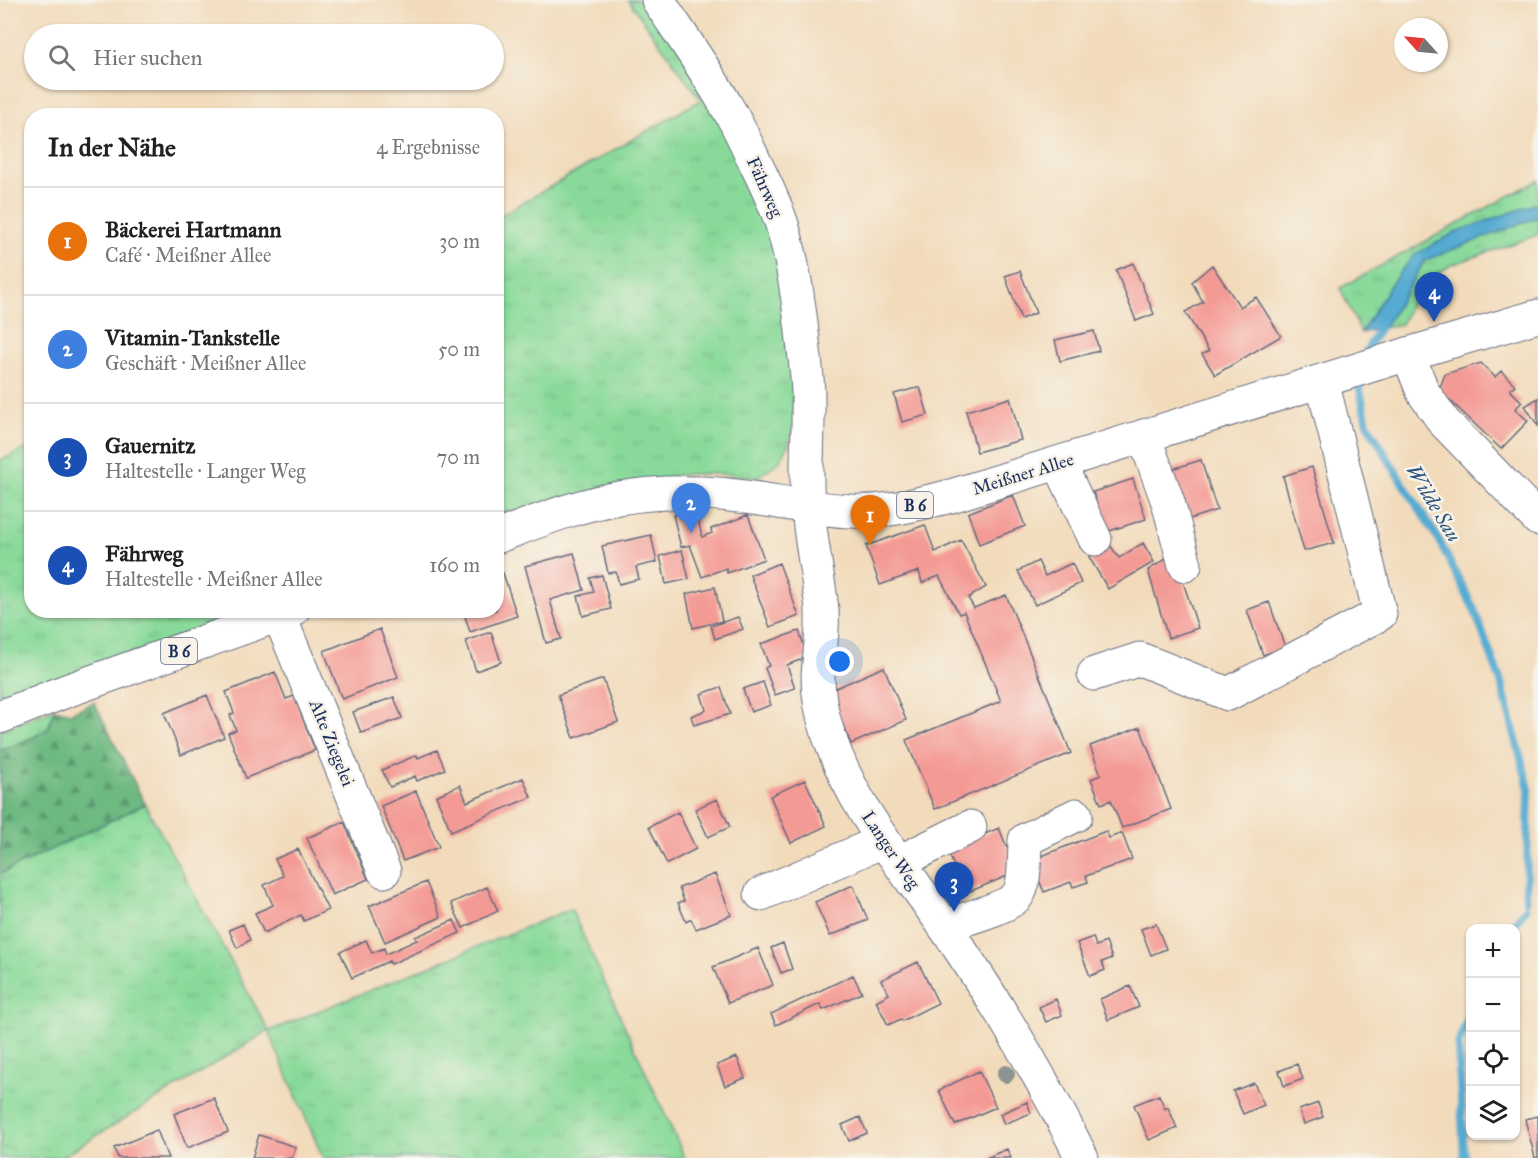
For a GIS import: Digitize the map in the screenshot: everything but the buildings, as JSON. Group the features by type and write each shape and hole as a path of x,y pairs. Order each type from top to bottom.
{"main road":[{"name":"Fährweg","path":"658,0 729,109 769,190 782,226 792,264 800,310 808,397 808,506"},
{"name":"Meißner Allee","path":"504,534 583,507 619,498 662,493 749,496 852,511 904,508 951,496 1538,316"},
{"path":"1395,358 1424,392 1444,422 1538,519"},
{"path":"1094,674 1140,659 1228,694 1380,614 1328,379"},
{"path":"1144,436 1168,502 1185,565"},
{"path":"1059,463 1095,539"},
{"name":"Langer Weg","path":"808,506 822,604 823,632 818,678 820,702 827,732 846,779 891,852 944,926 1011,1028 1083,1158"},
{"name":"B 6","path":"0,717 66,691 272,618"},
{"name":"Alte Ziegelei","path":"288,618 384,871"},
{"path":"944,926 1004,906 1018,896 1024,877 1025,840 1076,815"},
{"path":"761,894 970,828"}],"green space":[{"path":"628,0 648,0 722,111 785,265 795,426 787,448 780,461 756,478 726,474 686,474 529,511 504,512 504,213 701,100"},
{"path":"1538,180 1538,203 1454,233 1391,284 1361,333 1340,288"},
{"path":"1538,217 1538,235 1451,265 1421,284 1401,324 1384,328 1425,260"},
{"path":"24,450 24,618 232,618 0,700 0,460"},
{"path":"94,702 145,804 0,874 0,751 48,729 54,709 71,713"},
{"path":"54,709 48,729 0,751 0,731"},
{"path":"145,804 269,1031 571,909 685,1158 323,1158 268,1031 60,1158 0,1158 0,874"}],"water":[{"path":"1538,203 1538,217 1425,260 1384,328 1361,333 1391,284 1414,255 1454,233"}],"waterway":[{"name":"Wilde Sau","path":"1364,360 1383,321"},
{"name":"Wilde Sau","path":"1361,376 1359,386 1367,423 1437,537 1474,609 1501,682 1529,789 1526,901"},
{"name":"Wilde Sau","path":"1514,924 1526,909"},
{"name":"Wilde Sau","path":"1464,1158 1458,1045 1466,1022"}],"place":[{"name":"Fährweg","path":"1434,322"},
{"name":"Vitamin-Tankstelle","path":"691,533"},
{"name":"Bäckerei Hartmann","path":"870,545"},
{"name":"Gauernitz","path":"954,912"}]}
